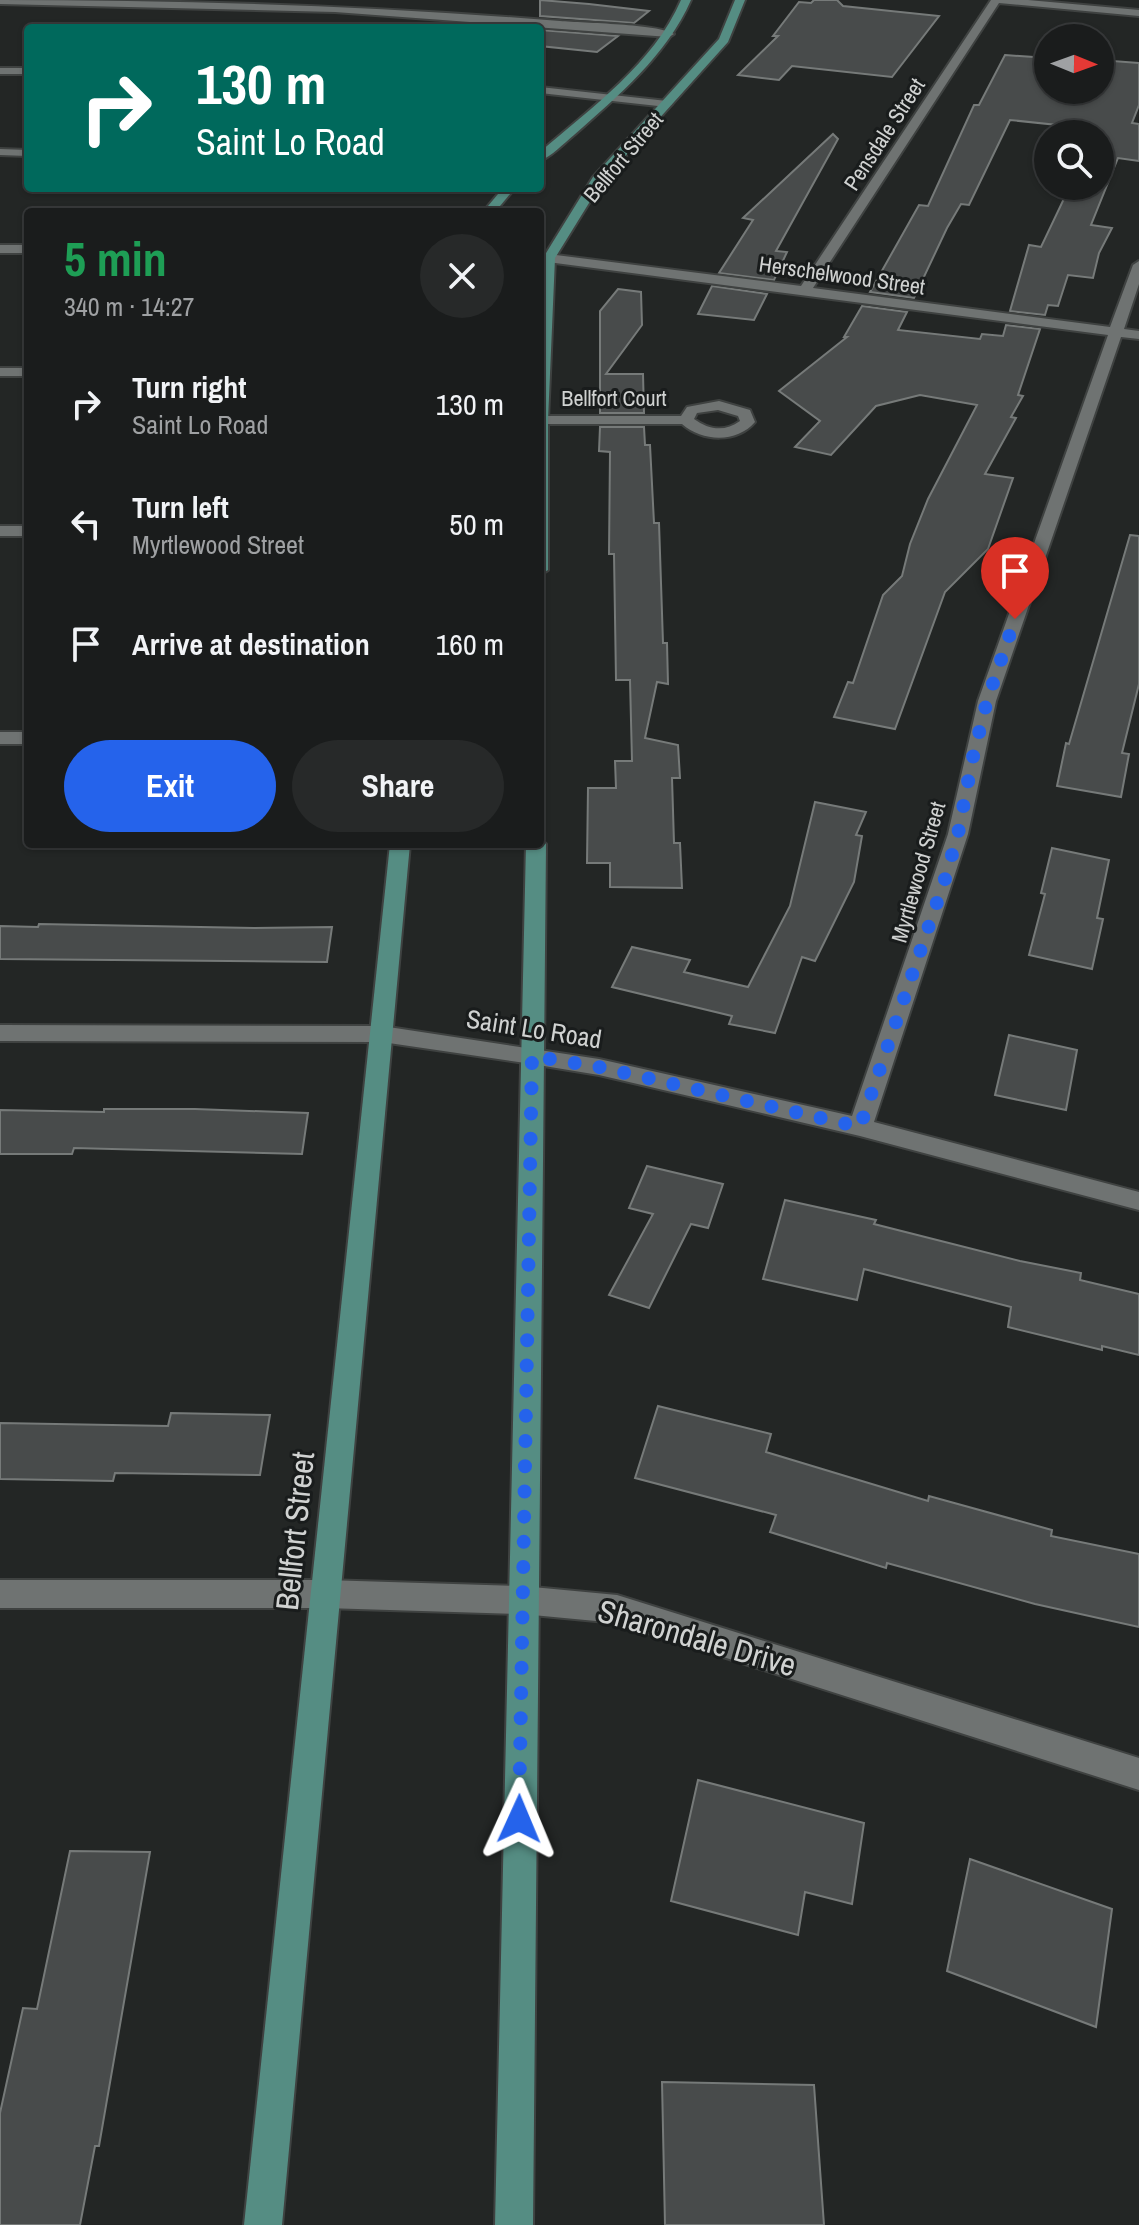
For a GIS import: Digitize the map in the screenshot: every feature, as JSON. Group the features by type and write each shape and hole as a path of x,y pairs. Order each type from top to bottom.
{"main road":[{"name":"Bellfort Street","path":"544,155 610,97 669,34 686,0"},
{"path":"725,0 734,21"},
{"name":"Bellfort Street","path":"544,298 545,258 597,180 724,40 740,0"},
{"path":"492,208 506,192"},
{"name":"Bellfort Street","path":"263,2225 400,848"},
{"path":"514,2225 536,848"}],"street":[{"path":"997,0 1139,13"},
{"name":"Pensdale Street","path":"805,290 997,0"},
{"path":"0,1 328,6 507,18 669,34"},
{"path":"0,71 24,71"},
{"path":"544,90 667,104"},
{"path":"0,152 24,153"},
{"path":"0,249 24,249"},
{"name":"Herschelwood Street","path":"545,258 1139,335"},
{"name":"Myrtlewood Street","path":"860,1127 954,849 987,701 1139,265"},
{"path":"0,372 24,372"},
{"name":"Bellfort Court","path":"544,420 686,420"},
{"path":"0,531 24,531"},
{"path":"0,738 24,738"},
{"name":"Saint Lo Road","path":"0,1033 382,1034 532,1056 599,1067 860,1127 1139,1201"},
{"name":"Sharondale Drive","path":"0,1594 325,1594 522,1600 617,1609 1139,1774"}],"building":[{"path":"540,0 649,11 634,23 540,16"},
{"path":"814,0 837,0 843,6 939,16 892,77 792,66 779,80 738,75 778,36 773,36 799,2 811,3"},
{"path":"544,30 618,36 597,52 544,46"},
{"path":"1005,55 1034,57 1034,104 1114,104 1114,61 1139,63 1139,105 1132,123 1139,124 1139,161 1118,158 1114,168 1114,120 1034,120 1034,123 1010,120 969,205 961,204 914,298 870,292 919,205 928,206 974,105 979,105"},
{"path":"833,134 838,139 776,251 787,252 774,280 719,273 753,220 743,218"},
{"path":"1063,200 1101,200 1091,225 1112,228 1099,253 1093,278 1068,275 1058,306 1048,305 1045,315 1010,311 1029,245 1041,247"},
{"path":"712,286 767,294 754,320 698,314"},
{"path":"618,289 641,292 642,325 606,374 643,374 644,413 600,413 600,311"},
{"path":"862,306 907,312 898,330 980,339 982,334 1003,336 1006,325 1040,329 1018,395 1023,396 1011,417 1016,418 985,474 1013,478 988,549 945,592 895,729 834,717 848,682 853,683 883,595 902,576 910,544 928,499 977,405 920,395 876,406 831,455 795,447 820,421 779,391 847,337 844,337"},
{"path":"600,427 644,427 645,445 650,445 654,523 659,523 663,643 667,643 668,684 657,682 645,738 678,745 680,778 672,778 674,843 680,843 682,888 610,887 610,863 587,863 588,788 616,788 615,761 632,761 630,680 616,680 614,554 609,554 610,452 599,451"},
{"path":"1130,535 1139,536 1139,684 1122,753 1129,754 1121,797 1057,786 1066,743 1069,744"},
{"path":"815,802 866,812 856,835 862,836 854,882 815,961 802,957 775,1033 729,1024 732,1016 612,987 632,947 690,960 684,972 748,987 790,906"},
{"path":"1052,848 1109,860 1097,918 1103,919 1092,969 1029,955 1045,894 1041,893"},
{"path":"39,924 332,927 327,962 0,959 0,926 38,927"},
{"path":"1009,1035 1077,1050 1066,1110 995,1095"},
{"path":"104,1109 308,1113 302,1154 74,1148 72,1154 0,1154 0,1110 104,1112"},
{"path":"647,1166 723,1184 708,1228 691,1224 649,1308 609,1295 653,1214 629,1208"},
{"path":"785,1200 876,1220 874,1224 1020,1261 1081,1273 1080,1280 1139,1294 1139,1355 1102,1346 1102,1350 1008,1327 1011,1307 864,1269 857,1300 763,1279"},
{"path":"658,1406 771,1434 766,1452 928,1501 929,1496 1052,1530 1051,1536 1139,1554 1139,1627 1035,1604 887,1563 886,1568 770,1532 776,1515 635,1478"},
{"path":"171,1413 270,1415 260,1475 115,1473 113,1481 0,1479 0,1423 168,1426"},
{"path":"698,1780 864,1823 852,1904 805,1892 798,1935 671,1901"},
{"path":"70,1851 150,1852 99,2146 95,2146 80,2225 0,2225 0,2113 23,2008 37,2009"},
{"path":"970,1859 1112,1909 1096,2027 947,1971"},
{"path":"662,2082 814,2085 824,2225 665,2225"}],"route":[{"path":"519,1819 532,1056 599,1067 860,1127 945,879 987,701 1015,619"}]}
